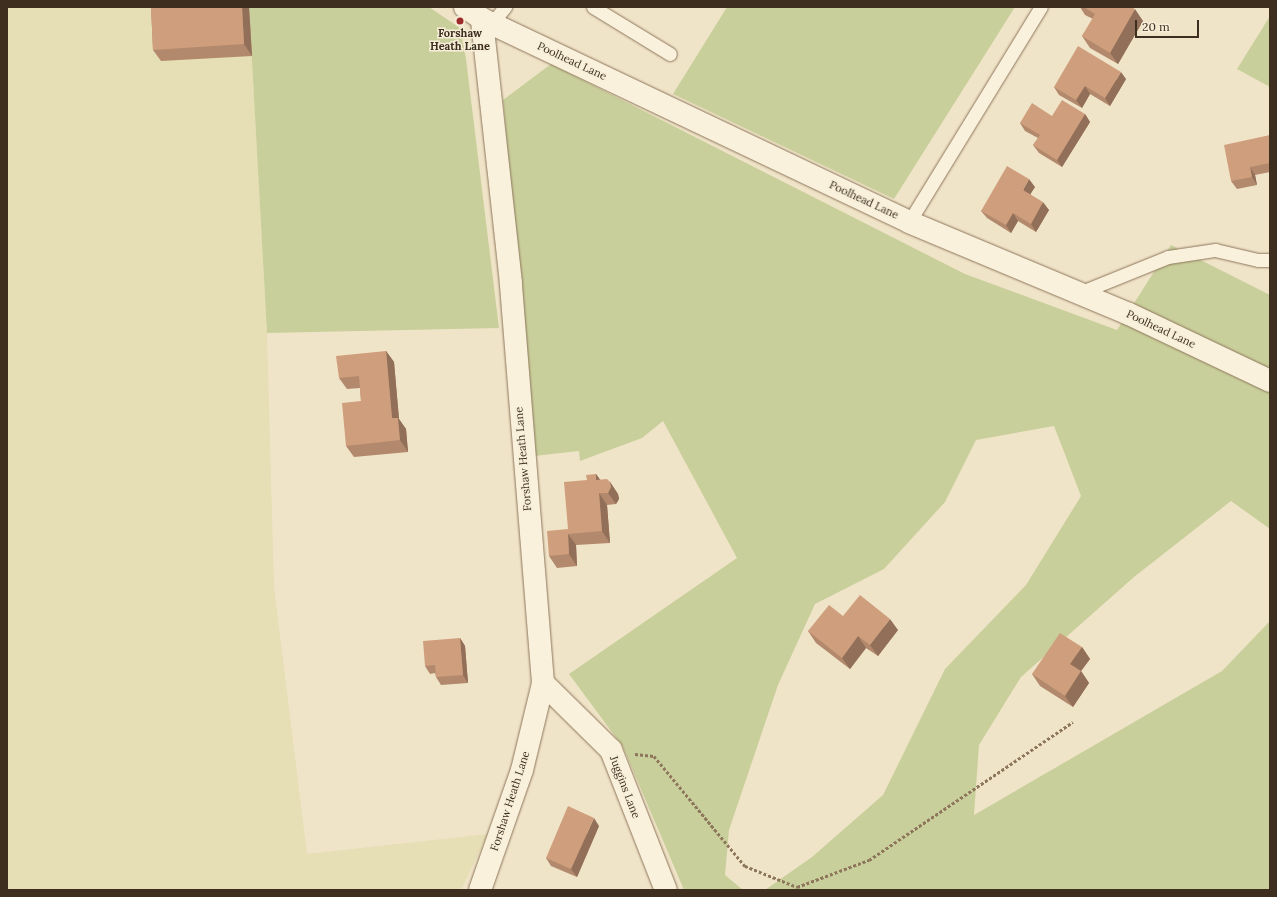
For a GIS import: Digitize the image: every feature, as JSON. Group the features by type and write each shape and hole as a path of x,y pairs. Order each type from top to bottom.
{"street":[{"name":"Poolhead Lane","path":"486,14 909,222 1079,293 1270,381"},
{"name":"Forshaw Heath Lane","path":"480,890 522,770 543,683 511,283 486,14"},
{"name":"Juggins Lane","path":"543,683 611,750 666,890"}],"lane":[{"path":"593,7 670,54"},
{"path":"909,222 1041,7"},
{"path":"1079,293 1168,257 1215,250 1258,260 1270,260"}],"path":[{"path":"611,750 654,756 745,866 797,887 868,860 1073,722"}],"shaded area":[{"path":"7,7 249,7 267,333 274,587 307,854 488,834 461,890 7,890"}],"green space":[{"path":"249,7 429,7 460,28 466,59 499,328 267,333"},
{"path":"727,7 1015,7 894,199 673,94"},
{"path":"1270,16 1270,87 1237,69"},
{"path":"551,64 965,274 1117,330 1171,245 1270,295 1270,529 1231,501 1134,577 1021,677 979,745 974,815 1222,671 1270,621 1270,890 765,890 812,857 883,795 945,669 1026,585 1081,496 1054,426 976,440 945,502 884,569 815,604 778,685 729,830 725,875 743,890 684,890 623,747 569,674 737,558 663,421 642,438 580,461 579,451 534,456 503,100"}],"building":[{"path":"151,7 242,7 244,44 153,50"},
{"path":"1084,7 1131,7 1135,9 1110,53 1082,36 1095,14"},
{"path":"1078,46 1121,72 1105,98 1085,86 1076,100 1054,87"},
{"path":"1062,100 1085,114 1057,160 1033,145 1040,135 1020,123 1032,103 1052,116"},
{"path":"1270,135 1270,163 1250,167 1252,177 1231,181 1224,145"},
{"path":"1007,166 1029,179 1023,190 1043,202 1031,224 1013,213 1006,225 981,211"},
{"path":"386,351 392,418 398,418 400,440 346,446 342,403 361,401 359,376 339,378 336,356"},
{"path":"596,474 596,480 607,479 610,482 611,487 608,493 599,493 602,531 568,534 569,554 549,556 547,531 568,529 564,482 587,480 586,475"},
{"path":"860,595 890,619 870,645 858,636 842,658 808,631 829,605 843,616"},
{"path":"1060,633 1082,647 1070,664 1081,671 1065,696 1032,674"},
{"path":"460,638 463,675 436,677 435,665 425,666 423,641"},
{"path":"568,806 594,818 571,869 546,858"}],"place":[{"name":"Forshaw Heath Lane","path":"460,21"}]}
